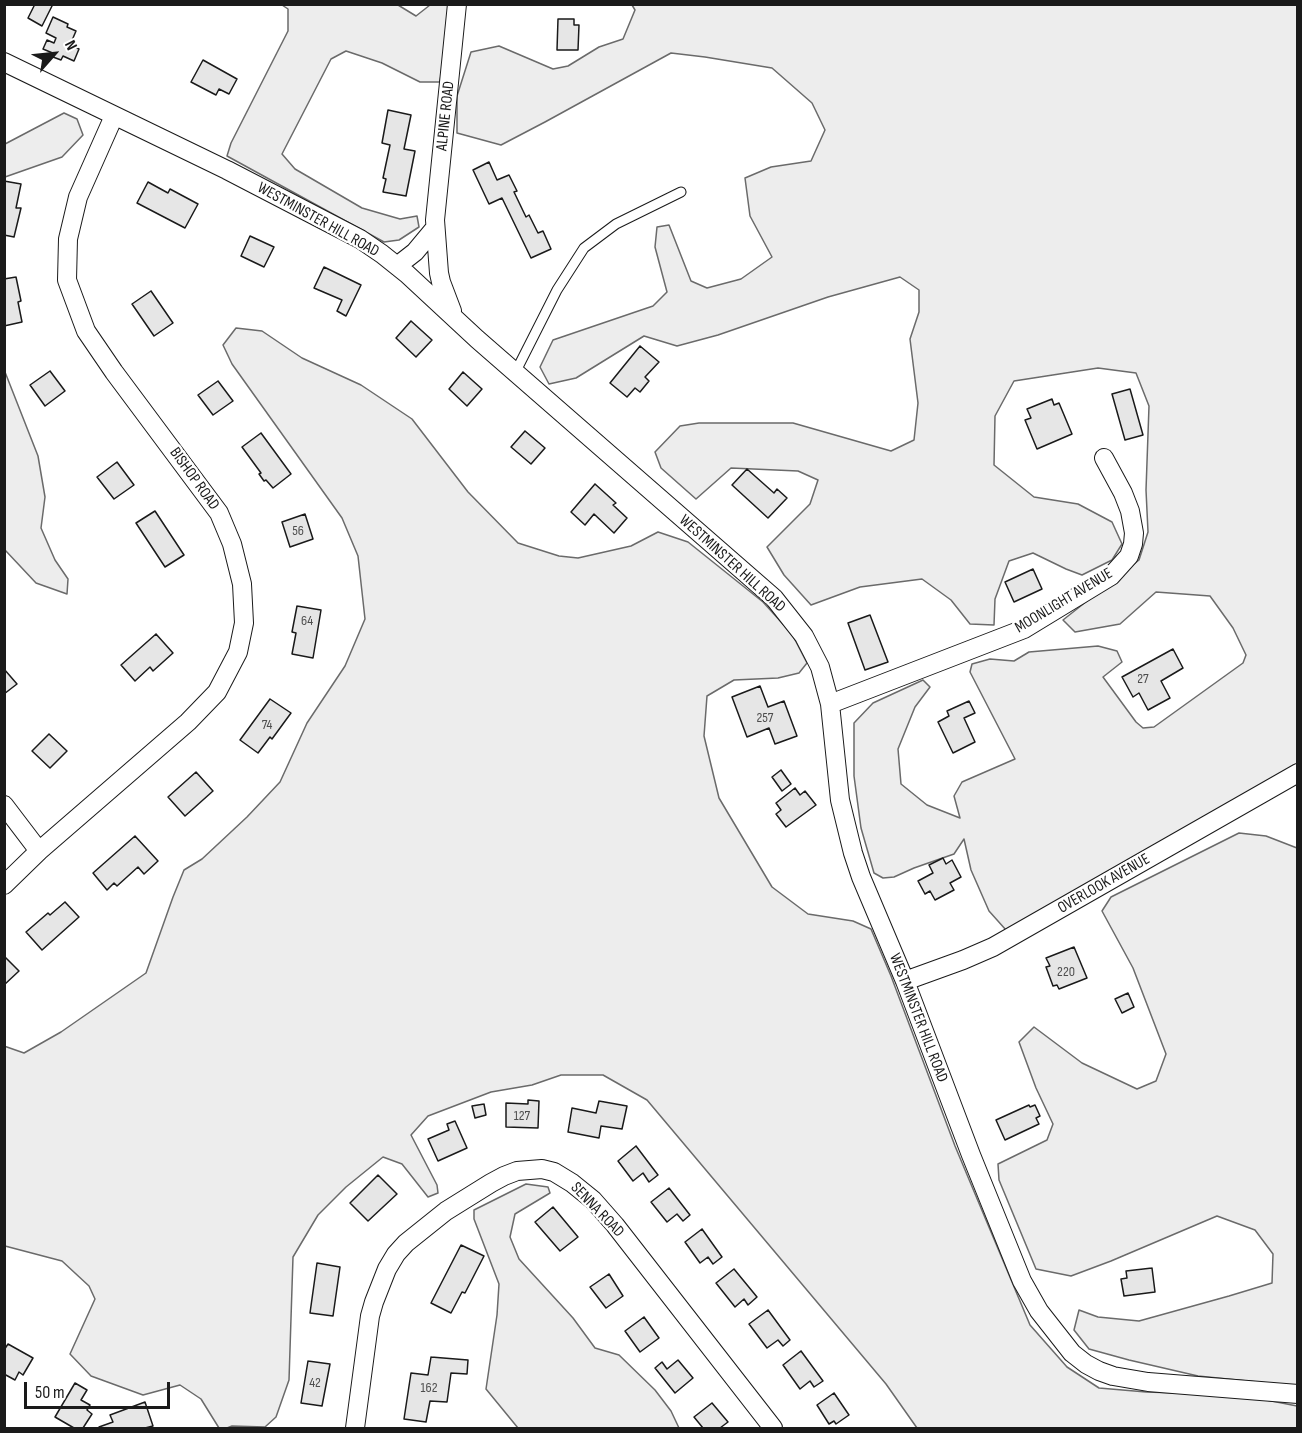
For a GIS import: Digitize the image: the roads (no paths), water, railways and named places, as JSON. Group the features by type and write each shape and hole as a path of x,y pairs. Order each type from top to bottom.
{"street":[{"name":"ALPINE ROAD","path":"454,318 439,273 435,228 457,4"},
{"name":"WESTMINSTER HILL ROAD","path":"4,62 226,170 360,239 397,266 515,373 774,598 804,636 824,679 830,704 843,815 861,877 905,981 970,1155 1022,1281 1039,1311 1072,1353 1099,1371 1130,1379 1298,1394"},
{"name":"BISHOP ROAD","path":"4,885 39,851 188,722 217,692 238,652 244,623 242,584 232,544 219,513 86,331 67,280 68,239 78,197 114,116"},
{"path":"397,266 415,252 435,228"},
{"name":"MOONLIGHT AVENUE","path":"830,704 1024,628 1111,576 1129,556 1134,544 1134,533 1130,511 1123,493 1104,458"},
{"name":"OVERLOOK AVENUE","path":"905,981 993,947 1298,773"},
{"path":"4,805 39,851"},
{"name":"SENNA ROAD","path":"355,1428 370,1316 383,1277 396,1254 418,1232 462,1200 504,1176 529,1169 554,1172 593,1200 773,1428"}],"lane":[{"path":"515,373 557,290 584,248 616,224 681,192"}]}
